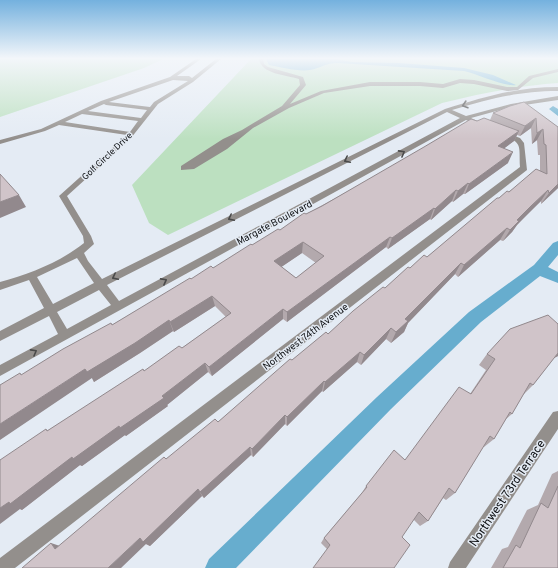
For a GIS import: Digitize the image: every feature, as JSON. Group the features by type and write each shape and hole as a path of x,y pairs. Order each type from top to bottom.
{"street":[{"path":"0,142 43,130 103,102 150,86"},
{"name":"Golf Circle Drive","path":"79,253 89,244 87,236 63,196 132,134 156,103 184,86"},
{"path":"303,86 284,107 244,131 225,140 184,168 191,167 225,148 251,127 287,107 323,92 361,86"},
{"path":"491,86 507,89 518,88 521,86"},
{"path":"0,336 447,110 496,95 558,89"},
{"name":"Margate Boulevard","path":"0,371 465,118 497,108 530,101 558,98"},
{"path":"103,102 151,109"},
{"name":"Northwest 74th Avenue","path":"1,568 524,168 522,144 518,140 447,110"},
{"path":"82,112 143,120"},
{"path":"58,123 132,134"},
{"path":"0,286 17,282 79,253 84,263 118,306"},
{"path":"31,276 65,335"},
{"name":"Northwest 73rd Terrace","path":"456,568 558,417"}],"green space":[{"path":"0,86 93,86 0,117"},
{"path":"226,86 533,86 500,90 442,103 168,235 149,223 132,185"}],"building":[{"path":"524,102 558,127 558,184 549,193 548,190 531,206 517,220 519,221 510,230 507,228 464,265 461,263 405,319 408,321 396,332 391,328 364,355 360,352 325,382 324,381 287,417 285,415 252,449 250,447 200,492 198,489 143,542 140,538 108,568 22,568 51,543 55,549 164,457 166,459 215,419 218,422 290,359 292,360 326,332 328,334 353,311 383,287 385,288 424,255 427,257 497,198 507,191 509,192 536,169 547,174 546,145 544,144 543,129 537,133 536,118 525,126 493,113"},
{"path":"484,118 519,131 498,146 513,152 469,184 468,183 458,191 456,190 435,209 434,208 392,238 390,237 287,312 283,309 209,367 205,363 162,396 164,398 120,428 119,426 73,459 72,457 10,504 9,502 0,508 0,460 46,429 47,431 143,369 144,371 179,346 182,348 231,313 212,296 170,322 169,320 135,343 87,372 85,369 0,424 0,385 20,373 21,375 63,349 111,323 112,325 211,266 213,268 251,244 252,245 278,229 280,230 304,213 306,214 322,206 471,119 477,121","holes":["303,242 324,256 296,278 274,261"]},
{"path":"0,174 19,195 0,202"},
{"path":"548,315 558,324 558,353 533,385 530,383 512,414 510,412 494,439 490,436 455,493 449,488 428,521 419,512 402,537 410,545 394,568 313,568 330,545 324,538 367,487 366,486 394,450 405,460 459,387 471,394 495,359 487,354 510,329"},
{"path":"558,486 558,568 503,568 516,545 520,548 541,503 548,508"}],"waterway":[{"path":"553,109 558,113"},
{"path":"539,269 558,246"},
{"path":"218,568 384,403 475,317 539,269"},
{"path":"539,269 558,278"}]}
